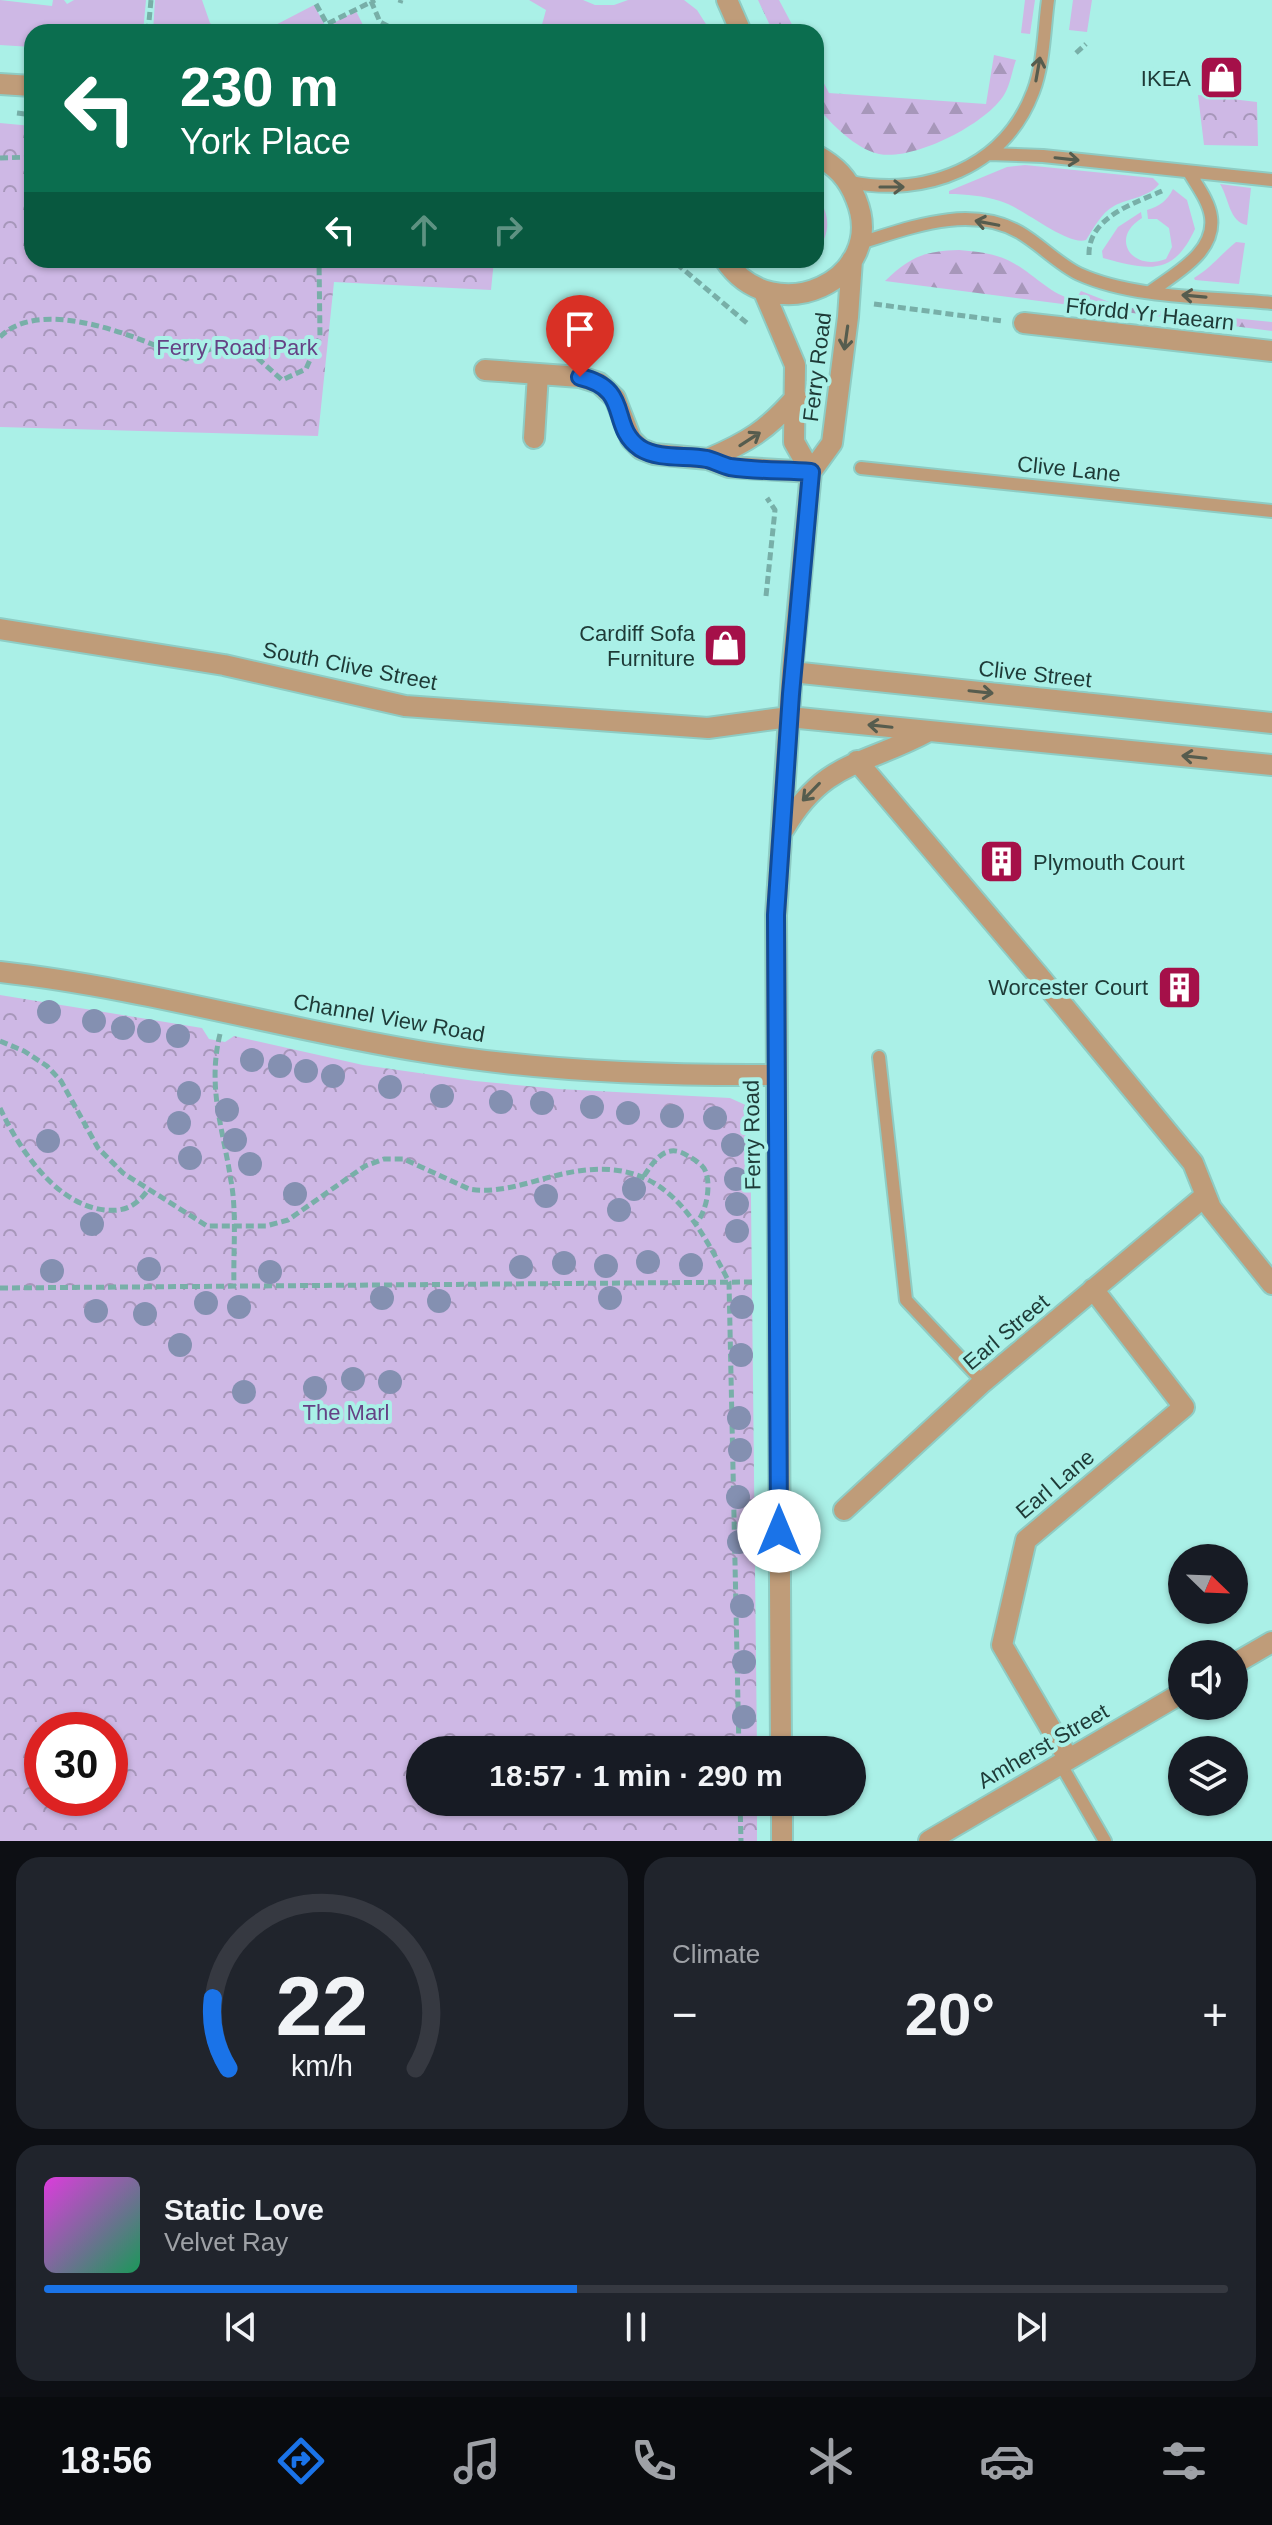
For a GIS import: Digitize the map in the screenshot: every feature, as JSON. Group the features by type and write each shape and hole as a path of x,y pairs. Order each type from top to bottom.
{"street":[{"path":"727,0 738,24"},
{"path":"0,84 24,86"},
{"path":"824,160 850,182"},
{"name":"Ferry Road","path":"781,1736 776,915 792,672 811,472 832,443 861,210 850,182"},
{"name":"Ferry Road","path":"764,292 789,297 815,292 836,279 856,252"},
{"path":"730,268 750,286 764,292"},
{"name":"Ferry Road","path":"764,292 795,365 794,442 811,472"},
{"name":"Ffordd Yr Haearn","path":"1024,323 1272,351"},
{"path":"485,370 580,377 599,383 615,398 625,431 641,449 654,454 708,459 729,467 811,472"},
{"path":"534,438 538,374"},
{"path":"708,459 743,445 758,435 796,397"},
{"name":"South Clive Street","path":"0,629 224,665 405,706 708,728 789,717"},
{"name":"Clive Street","path":"792,672 1272,723"},
{"path":"789,717 1272,765"},
{"path":"781,834 805,797 819,784 857,761 903,745 929,731"},
{"path":"857,761 1193,1163 1211,1208 1272,1284"},
{"name":"Channel View Road","path":"0,972 126,992 449,1056 590,1069 775,1075"},
{"name":"Earl Street","path":"844,1510 983,1382 1205,1196"},
{"name":"Earl Lane","path":"1064,1760 1002,1645 1026,1540 1184,1407 1093,1289"},
{"path":"1248,1656 1272,1642"},
{"name":"Amherst Street","path":"929,1841 1168,1701"},
{"path":"782,1816 782,1841"}],"lane":[{"path":"850,182 872,187 916,186 934,182 989,154 1021,119 1035,88 1048,0"},
{"path":"989,154 1043,156 1272,180"},
{"path":"1150,292 1205,247 1211,216 1189,172"},
{"path":"856,252 936,220 973,220 1018,232 1079,274 1150,292 1272,303"},
{"name":"Clive Lane","path":"861,468 1272,511"},
{"path":"879,1057 906,1300 983,1382"},
{"path":"1064,1760 1105,1841"}],"path":[{"path":"149,24 151,0"},
{"path":"316,4 327,24 373,0 380,22 384,24"},
{"path":"1076,53 1086,44"},
{"path":"0,158 24,157"},
{"path":"1089,255 1089,246 1116,210 1167,190"},
{"path":"0,337 8,329 46,318 94,325 186,359 213,348 243,345 282,380 306,369 320,337 319,268"},
{"path":"682,268 753,330"},
{"path":"869,303 1024,323"},
{"path":"766,596 775,510 767,498"},
{"path":"226,1013 214,1059 215,1100 232,1183 234,1286"},
{"path":"0,1041 24,1051 47,1066 61,1081 98,1148 123,1173 207,1226 266,1226 288,1220 365,1166 384,1159 404,1159 469,1189 480,1191 502,1190 583,1168 598,1168 644,1176 679,1202 697,1223 729,1282 739,1736"},
{"path":"0,1108 29,1157 74,1200 91,1208 117,1211 138,1204 148,1190"},
{"path":"644,1176 654,1159 668,1150 681,1151 698,1162 707,1174 707,1197 703,1215 697,1223"},
{"path":"0,1288 777,1282"},
{"path":"740,1816 741,1841"}],"green space":[{"path":"0,0 52,6 53,0 64,0 67,4 74,0 146,0 144,24 24,24 24,46 0,45"},
{"path":"155,0 202,0 211,24 154,24"},
{"path":"529,0 583,0 595,5 614,5 628,0 684,0 697,10 706,24 542,24 546,10"},
{"path":"758,0 779,0 792,24 769,24"},
{"path":"1025,0 1035,0 1030,34 1021,33"},
{"path":"1073,0 1092,0 1087,32 1069,30"},
{"path":"314,5 324,24 277,24"},
{"path":"356,11 362,24 332,24"},
{"path":"994,55 1016,60 1006,91 995,106 966,128 911,152 879,154 844,134 824,115 824,83 829,93 986,104"},
{"path":"1198,95 1257,102 1258,146 1204,145"},
{"name":"Ferry Road Park","path":"0,123 24,125 24,268 493,268 491,290 334,282 318,436 0,427"},
{"path":"1025,165 1153,178 1159,184 1150,192 1109,209 1086,240 1068,237 1000,201 949,194 949,191 1007,167"},
{"path":"1220,184 1251,188 1247,225 1236,219"},
{"path":"1173,189 1187,200 1195,229 1178,255 1158,266 1146,267 1103,258 1102,251 1118,227 1141,212 1142,218 1127,235 1129,251 1143,261 1166,259 1172,247 1169,228 1157,219 1148,219 1147,210 1163,202"},
{"path":"824,209 827,223 824,239"},
{"path":"1236,242 1245,243 1239,284 1195,280 1194,278"},
{"path":"959,250 1008,260 1066,298 1075,300 1081,291 1122,307 1272,322 1272,331 885,281 918,257"},
{"name":"The Marl","path":"0,995 202,1028 209,1039 225,1042 234,1036 363,1065 559,1089 730,1098 750,1107 757,1736 406,1736 406,1816 757,1816 757,1841 0,1841"}],"place":[{"name":"IKEA","path":"1222,78"},
{"name":"Cardiff Sofa Furniture","path":"726,646"},
{"name":"Plymouth Court","path":"1002,862"},
{"name":"Worcester Court","path":"1179,987"}],"route":[{"path":"580,377 607,388 615,398 625,431 641,449 654,454 708,459 729,467 811,472 791,694 776,915 779,1531"}]}
